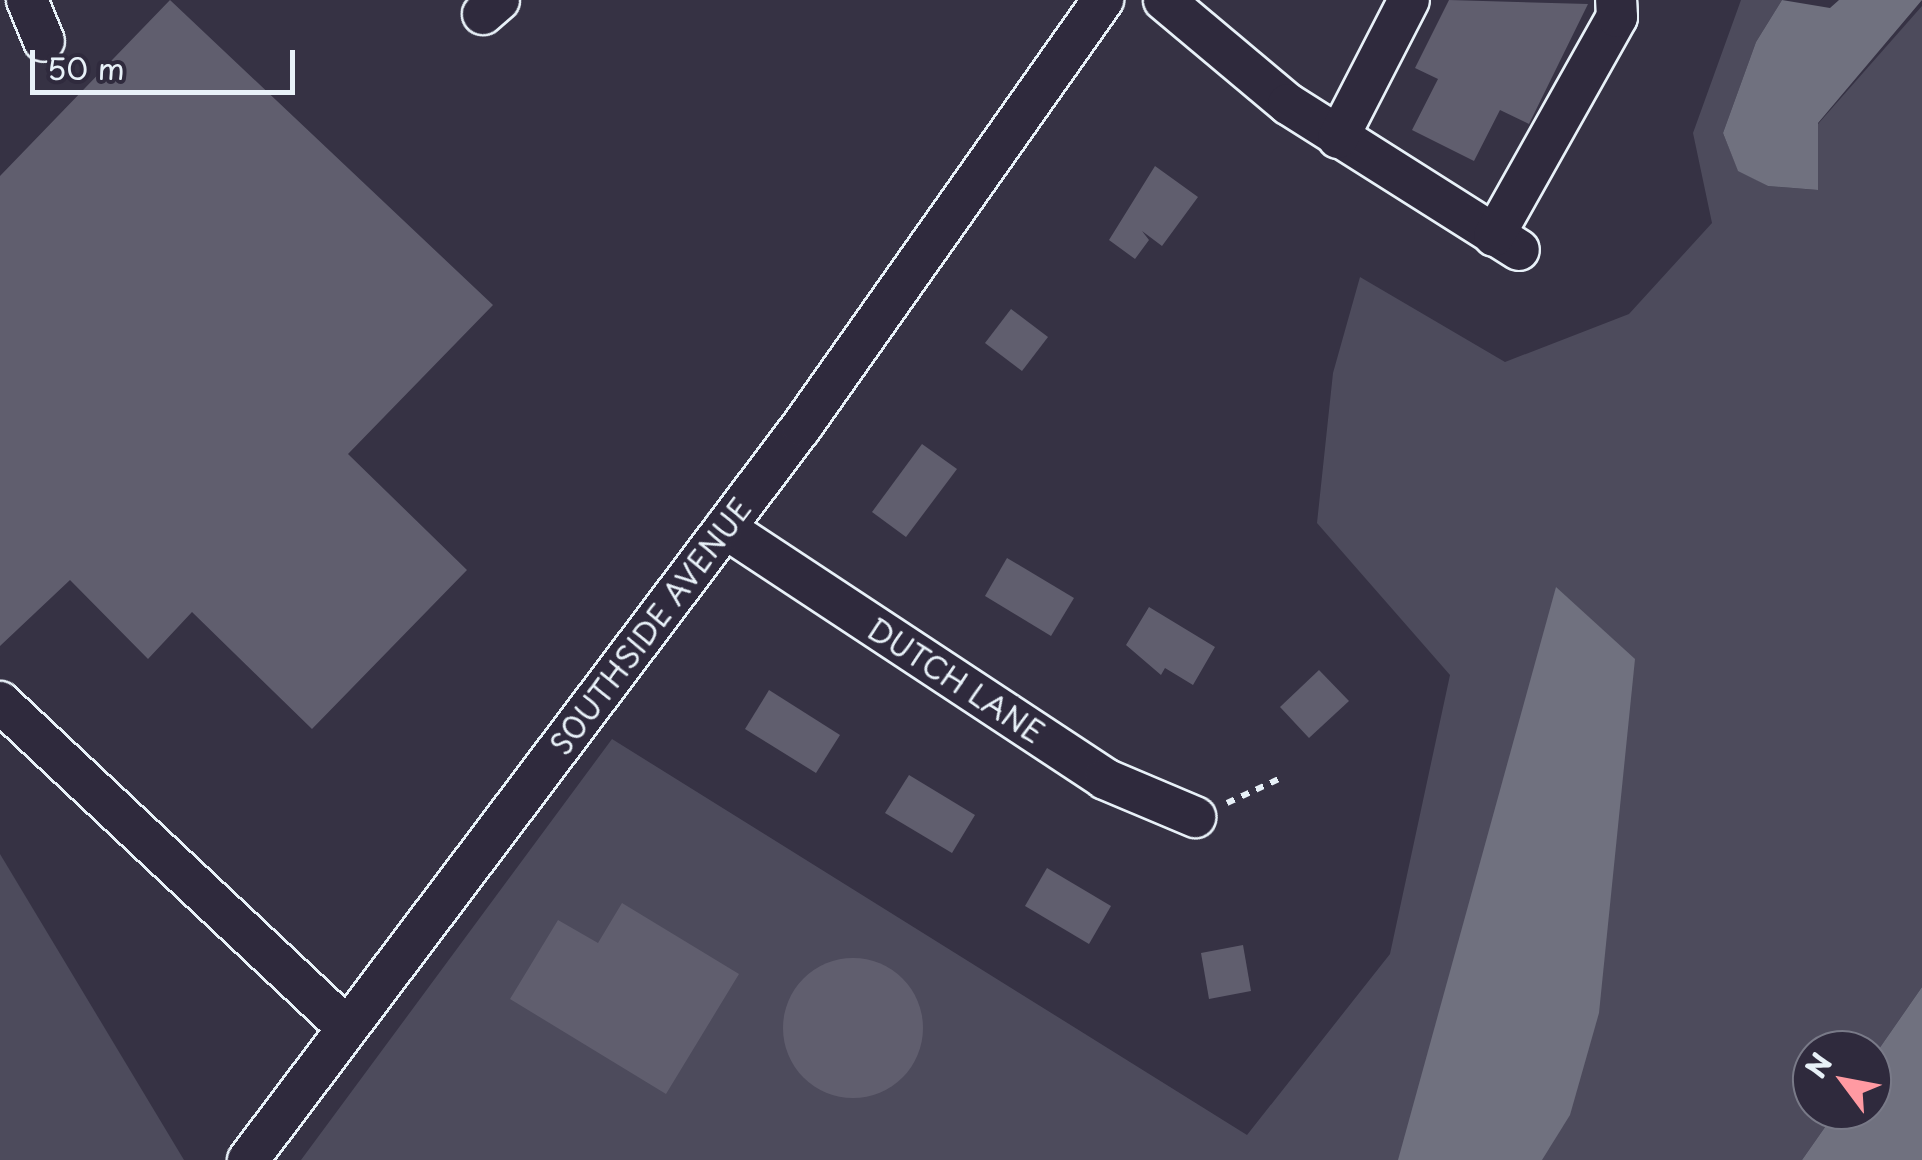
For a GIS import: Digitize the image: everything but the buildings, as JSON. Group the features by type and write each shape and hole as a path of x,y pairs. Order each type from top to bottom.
{"street":[{"path":"27,0 44,41"},
{"name":"SOUTHSIDE AVENUE","path":"248,1160 724,528 1046,89 1103,0"},
{"path":"1164,0 1338,138 1506,243 1617,18 1616,0"},
{"path":"1338,138 1409,0"},
{"name":"DUTCH LANE","path":"724,528 1105,778 1195,817"},
{"path":"0,702 346,1027"}],"path":[{"path":"1195,817 1281,778"}],"shaded area":[{"path":"1741,0 1782,0 1756,42 1723,133 1738,170 1768,186 1817,190 1818,124 1922,6 1922,987 1892,1030 1792,1030 1792,1130 1823,1130 1802,1160 301,1160 612,739 1247,1135 1390,954 1450,675 1317,523 1333,373 1360,277 1505,362 1629,314 1712,223 1693,133"},
{"path":"0,854 184,1160 0,1160"}],"water":[{"path":"1782,0 1830,8 1839,0 1922,0 1818,123 1818,190 1768,186 1738,171 1723,133 1756,42"},
{"path":"1556,587 1635,659 1599,1013 1570,1115 1542,1160 1398,1160"},
{"path":"1922,987 1922,1160 1802,1160 1823,1130 1892,1130 1892,1030"}]}
